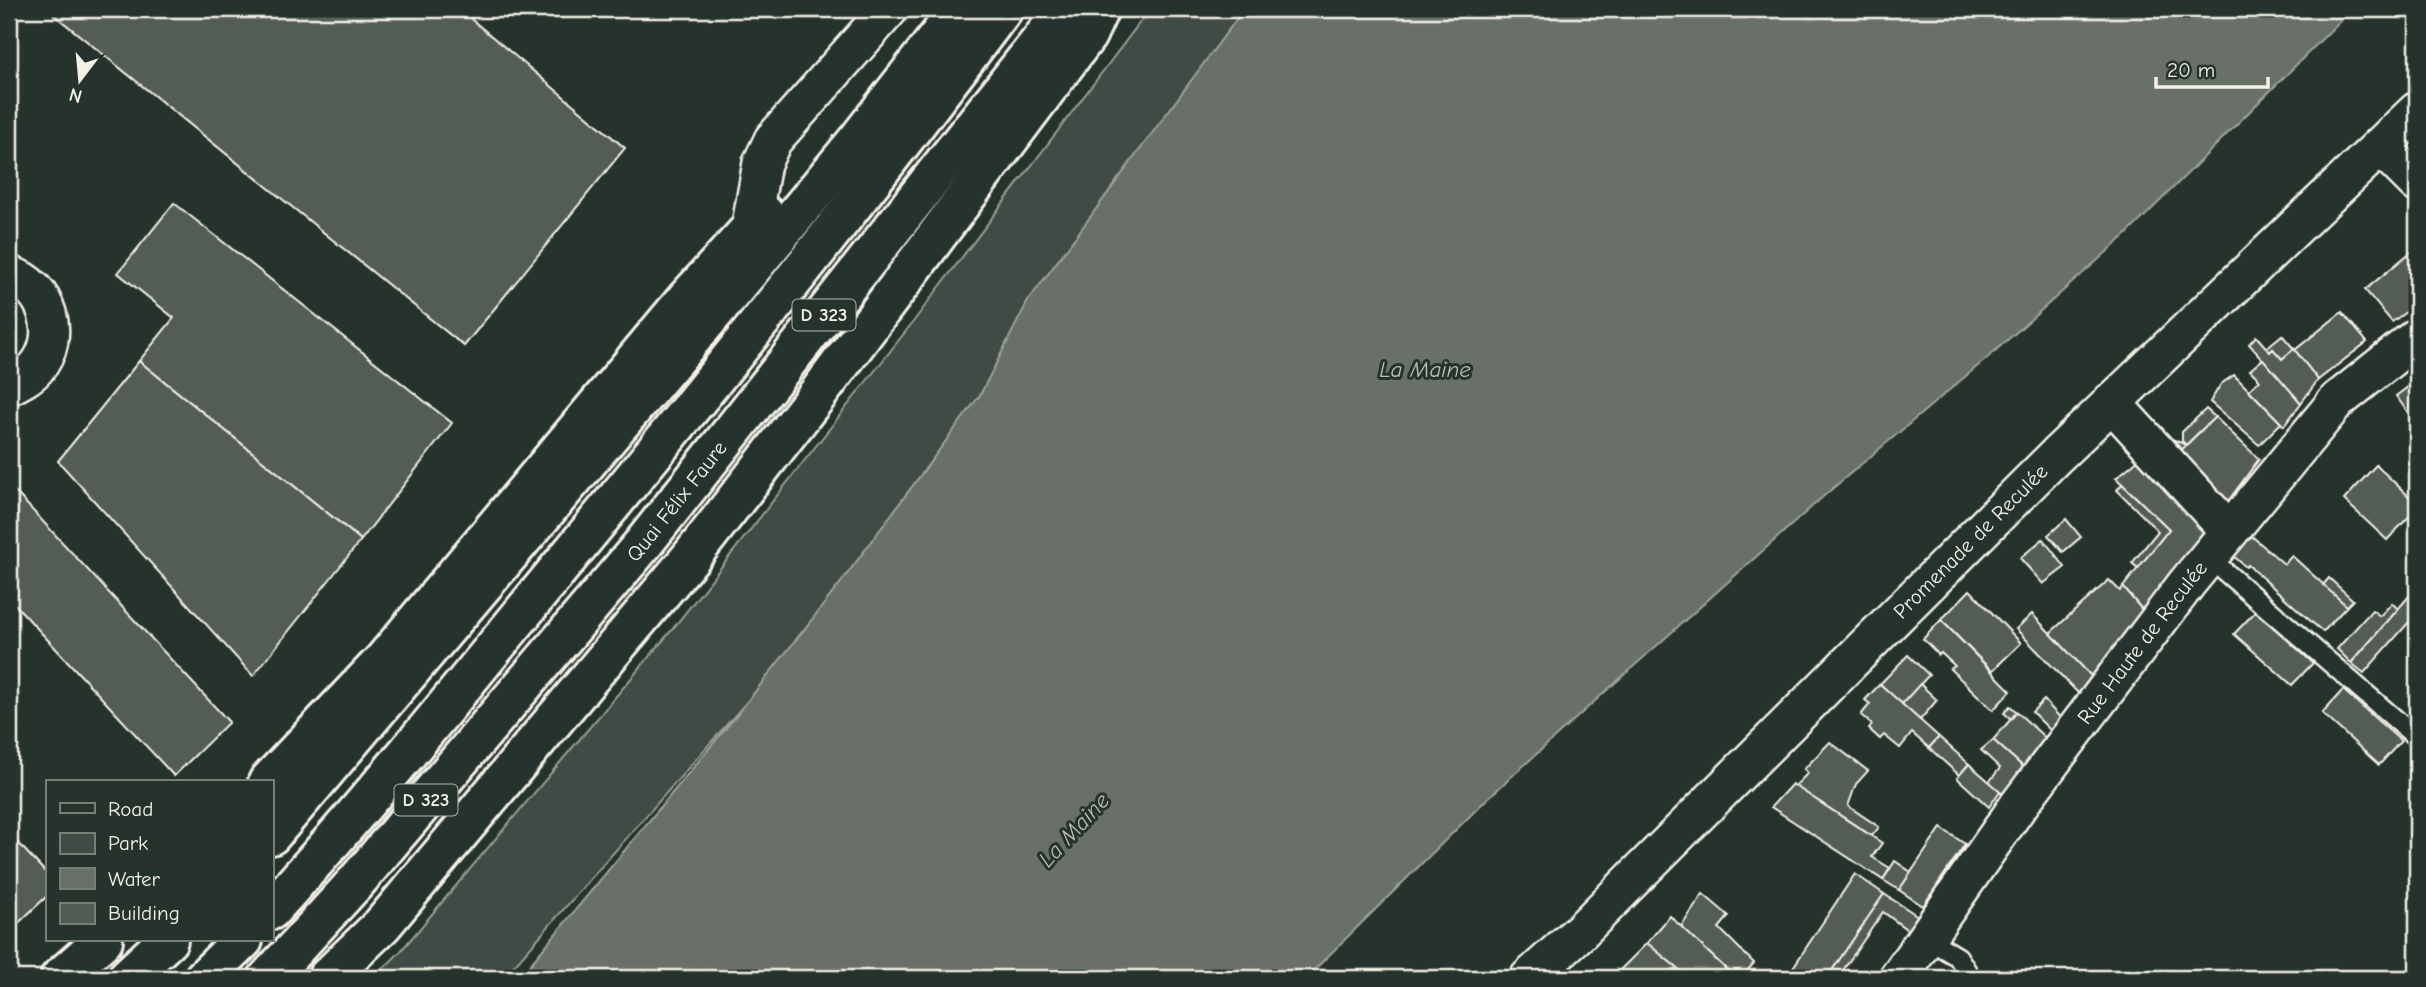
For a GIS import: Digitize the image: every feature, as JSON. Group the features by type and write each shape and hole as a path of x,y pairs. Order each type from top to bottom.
{"highway":[{"path":"273,833 750,270 857,141 960,9"},
{"name":"D 323","path":"273,908 372,795 755,331 1003,9"},
{"name":"Quai Félix Faure","path":"268,978 356,882 643,544 1066,9"},
{"path":"327,978 382,925 691,557 818,394 1079,46 1098,9"},
{"path":"270,780 384,660 688,298 750,231 809,161 857,141"},
{"path":"60,978 101,942"},
{"path":"127,978 166,942"},
{"path":"204,978 241,942"}],"street":[{"path":"750,231 762,163 773,140 889,9"},
{"name":"Promenade de Reculée","path":"1529,978 1580,932 2111,402 2417,111"},
{"path":"2380,146 2417,183"},
{"path":"9,275 28,284 39,295 47,309 50,325 50,340 36,368 24,379 9,386"},
{"name":"Rue Haute de Reculée","path":"1898,978 2018,806 2219,544 2337,401 2417,337"},
{"path":"2111,402 2219,544"}],"lane":[{"path":"2219,544 2417,738"},
{"path":"1926,938 1958,957 1971,978"}],"green space":[{"path":"1150,9 1253,9 886,544 503,978 374,978 400,952 671,631 913,322"}],"water":[{"name":"La Maine","path":"1249,9 2352,9 2126,235 1986,359 1826,494 1596,700 1488,798 1306,978 519,978 735,717 839,585 980,395 1028,301 1241,13"}],"building":[{"path":"47,9 480,9 471,19 625,148 464,346"},
{"path":"174,203 452,423 361,540 139,361 174,318 118,273"},
{"path":"2417,247 2417,304 2392,322 2365,290"},
{"path":"2342,312 2367,342 2318,380 2295,350"},
{"path":"2282,335 2294,349 2282,359 2273,349 2270,352 2266,348"},
{"path":"2256,336 2270,352 2273,349 2282,359 2294,349 2318,380 2301,403 2249,344"},
{"path":"2263,359 2301,403 2284,426 2249,390 2260,380 2250,370"},
{"path":"139,361 361,540 253,676 58,461"},
{"path":"2234,375 2281,423 2259,445 2210,402 2221,384"},
{"path":"2417,380 2417,425 2396,396"},
{"path":"2206,409 2215,417 2186,445 2182,441 2182,432"},
{"path":"2215,417 2259,459 2223,508 2172,459"},
{"path":"2172,439 2186,445 2172,459 2163,449"},
{"path":"2140,458 2208,526 2143,611 2123,587 2169,529 2116,478"},
{"path":"2376,465 2417,504 2417,508 2387,540 2344,500"},
{"path":"2122,484 2169,529 2138,568 2132,563 2158,531 2117,490"},
{"path":"9,485 229,722 174,776 9,598"},
{"path":"2066,519 2081,537 2063,552 2048,535"},
{"path":"2247,532 2284,564 2292,556 2347,606 2323,632 2248,565 2246,567 2231,554"},
{"path":"2043,539 2065,567 2043,584 2020,558"},
{"path":"2329,578 2353,600 2347,606 2323,585"},
{"path":"2109,580 2120,591 2123,587 2143,611 2092,677 2050,633"},
{"path":"1970,590 2021,643 1992,671 1941,620"},
{"path":"2411,594 2417,600 2417,613 2364,673 2351,663"},
{"path":"2392,603 2398,609 2351,663 2337,649 2372,610 2380,616"},
{"path":"2256,611 2313,663 2292,685 2234,634"},
{"path":"2032,614 2092,677 2079,694 2016,629"},
{"path":"1941,620 2011,691 1993,710 1950,669 1955,666 1923,639"},
{"path":"1908,655 1929,675 1902,704 1880,684"},
{"path":"1880,684 1939,737 1929,748 1912,733 1900,748 1884,735 1880,739 1869,729 1872,725 1861,715 1870,704 1865,700"},
{"path":"1920,684 1937,700 1920,720 1902,704"},
{"path":"2343,690 2401,741 2379,765 2322,713"},
{"path":"2044,700 2065,723 2056,736 2032,712"},
{"path":"2010,706 2017,712 2011,719 2004,713"},
{"path":"2017,712 2051,743 2029,772 1993,740"},
{"path":"1939,737 1969,764 1959,775 1929,748"},
{"path":"1993,740 2029,772 2009,799 1989,782 2000,768 1981,750"},
{"path":"1830,742 1868,771 1856,784 1848,806 1879,827 1872,836 1795,786 1808,773 1804,769"},
{"path":"1969,764 2000,791 1989,807 1957,778"},
{"path":"1792,784 1882,843 1872,857 1890,868 1883,880 1771,807"},
{"path":"2417,784 2417,799 2410,793"},
{"path":"1941,828 1965,844 1923,906 1899,890"},
{"path":"9,833 46,873 46,897 9,932"},
{"path":"1895,861 1911,872 1899,890 1883,880"},
{"path":"1855,874 1884,894 1827,978 1797,978 1790,972"},
{"path":"1703,894 1729,916 1719,928 1754,963 1741,978 1736,978 1681,927"},
{"path":"1884,894 1918,916 1909,931 1883,912 1839,976 1843,978 1827,978"},
{"path":"1670,916 1727,970 1719,978 1689,978 1647,943"},
{"path":"1647,943 1689,978 1620,978 1616,974"}]}
